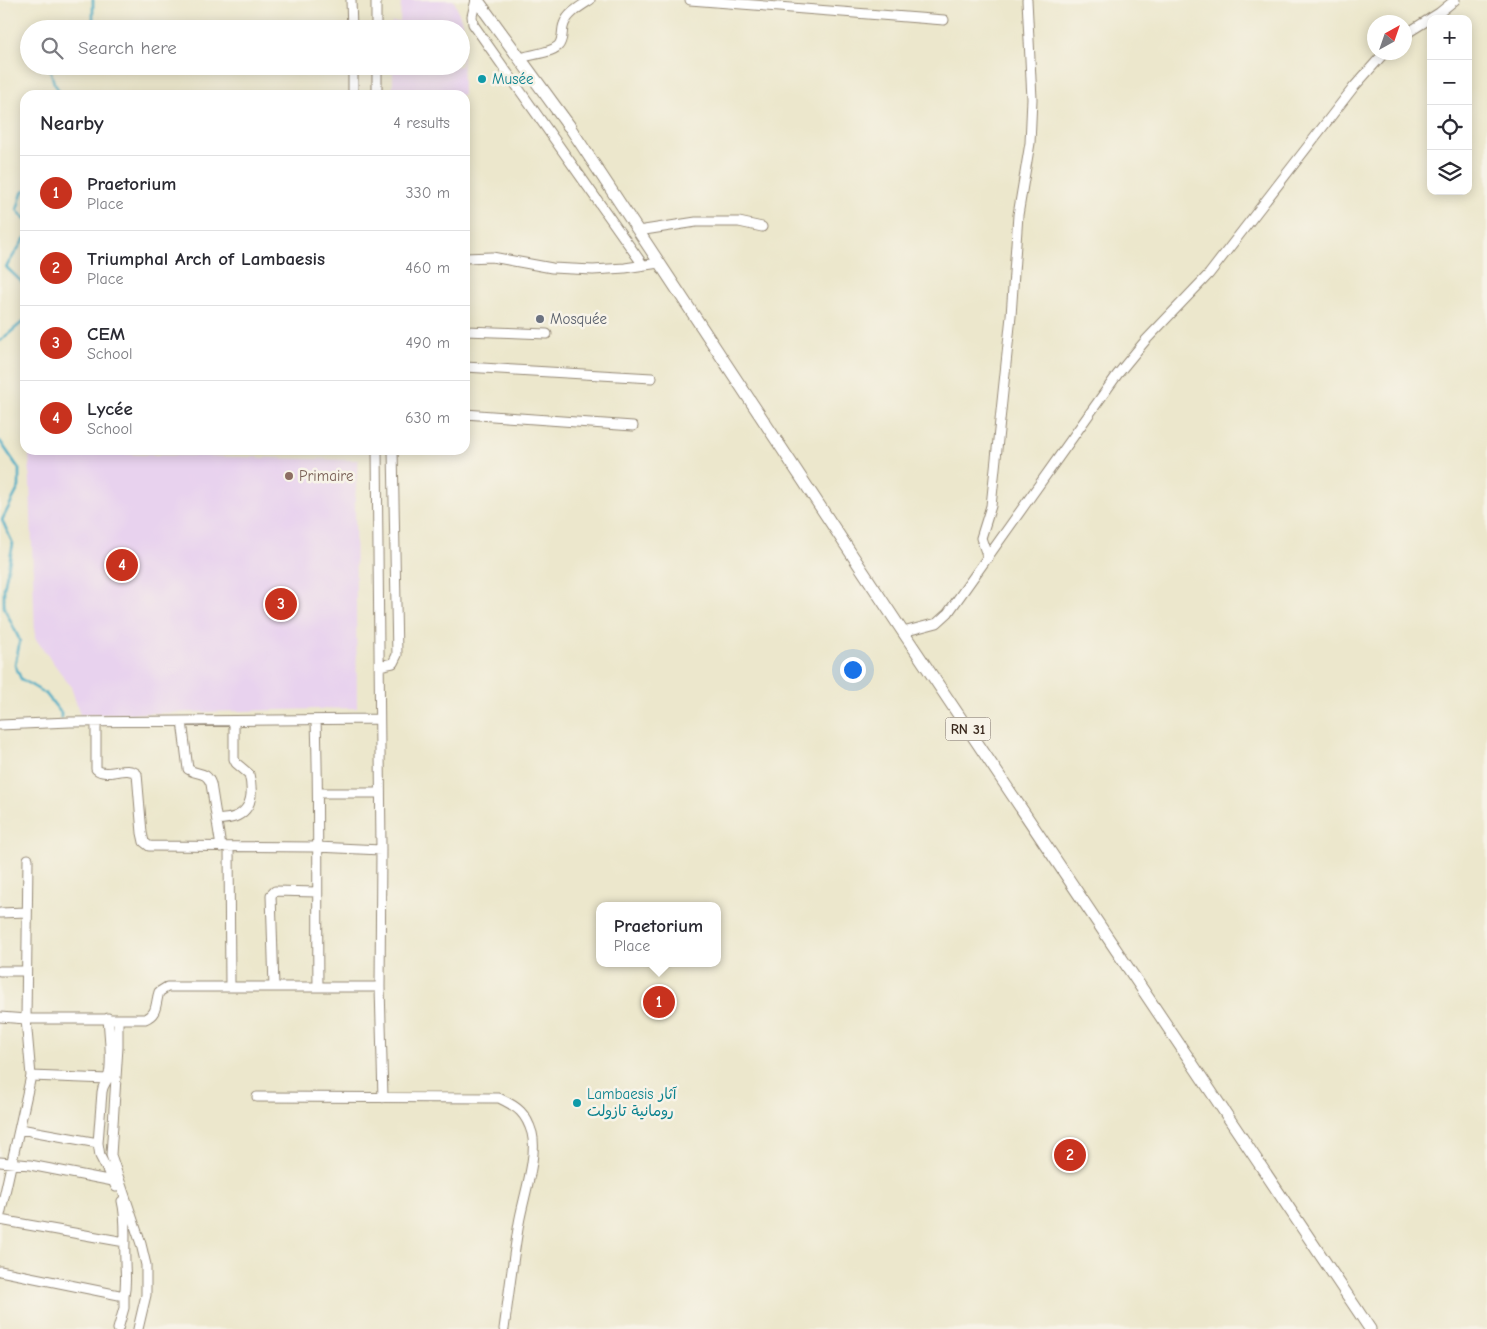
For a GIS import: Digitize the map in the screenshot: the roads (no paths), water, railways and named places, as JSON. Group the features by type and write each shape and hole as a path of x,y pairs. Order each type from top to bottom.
{"highway":[{"name":"RN 31","path":"477,0 569,126"},
{"name":"RN 31","path":"487,0 569,126"}],"main road":[{"name":"RN 31","path":"569,126 903,632 1370,1329"}],"street":[{"path":"351,0 352,20"},
{"path":"376,0 376,20"},
{"path":"477,0 472,16 473,24 643,266"},
{"path":"524,57 553,49 558,45 562,38 565,21 574,11 590,0"},
{"path":"690,0 944,20"},
{"path":"988,558 982,544 981,533 991,506 1012,307 1018,215 1030,143 1032,100 1027,0"},
{"path":"1412,30 1440,13 1455,0"},
{"path":"903,632 937,623 942,619 988,558 1123,368 1145,341 1209,274 1353,88 1378,60"},
{"path":"353,75 353,90"},
{"path":"377,75 377,90"},
{"path":"638,231 696,222 739,222 762,227"},
{"path":"470,258 492,257 552,268 594,270 659,263"},
{"path":"470,331 547,334"},
{"path":"470,367 652,378"},
{"path":"470,414 633,426"},
{"path":"377,455 381,850 380,987 383,1098"},
{"path":"379,666 393,663 397,655 393,455"},
{"path":"0,724 379,719"},
{"path":"182,721 188,769 204,774 209,778 217,820 225,847 230,987"},
{"path":"217,820 238,816 251,802 249,774 234,759 234,721"},
{"path":"316,721 319,794 317,846 318,987"},
{"path":"96,722 96,764 98,771 102,773 132,770 137,774 142,834 146,845 151,847 317,846 381,850"},
{"path":"319,794 380,792"},
{"path":"0,1215 31,1076 26,1019 28,859"},
{"path":"274,987 271,895 275,891 317,892"},
{"path":"0,913 27,912"},
{"path":"0,972 26,971"},
{"path":"0,1017 26,1019 145,1019 150,1017 156,1010 158,995 164,988 380,987"},
{"path":"108,1018 110,1057 108,1079 103,1084 98,1143 100,1156 122,1203 125,1221 127,1282 124,1308 118,1329"},
{"path":"118,1019 111,1155 141,1244 146,1265 146,1295 138,1329"},
{"path":"31,1076 108,1079"},
{"path":"257,1097 500,1098 526,1116 534,1148 519,1223 504,1329"},
{"path":"20,1128 98,1143"},
{"path":"0,1162 30,1165 113,1181"},
{"path":"0,1220 125,1242"},
{"path":"0,1271 124,1296"}],"waterway":[{"path":"93,0 93,20"},
{"path":"52,75 59,90"},
{"path":"20,200 17,210 20,213"},
{"path":"20,246 6,267 20,280"},
{"path":"0,341 20,324"},
{"path":"0,441 19,469 19,487 2,520 13,544 4,588 4,607 20,641 15,665 21,679 46,694 61,713 61,718"}],"place":[{"name":"Musée","path":"482,79"},
{"name":"Mosquée","path":"540,319"},
{"name":"Primaire","path":"289,476"},
{"name":"Lycée","path":"122,565"},
{"name":"CEM","path":"281,604"},
{"name":"Praetorium","path":"659,1002"},
{"name":"Lambaesis آثار رومانية تازولت","path":"577,1103"},
{"name":"Triumphal Arch of Lambaesis","path":"1070,1155"}]}
